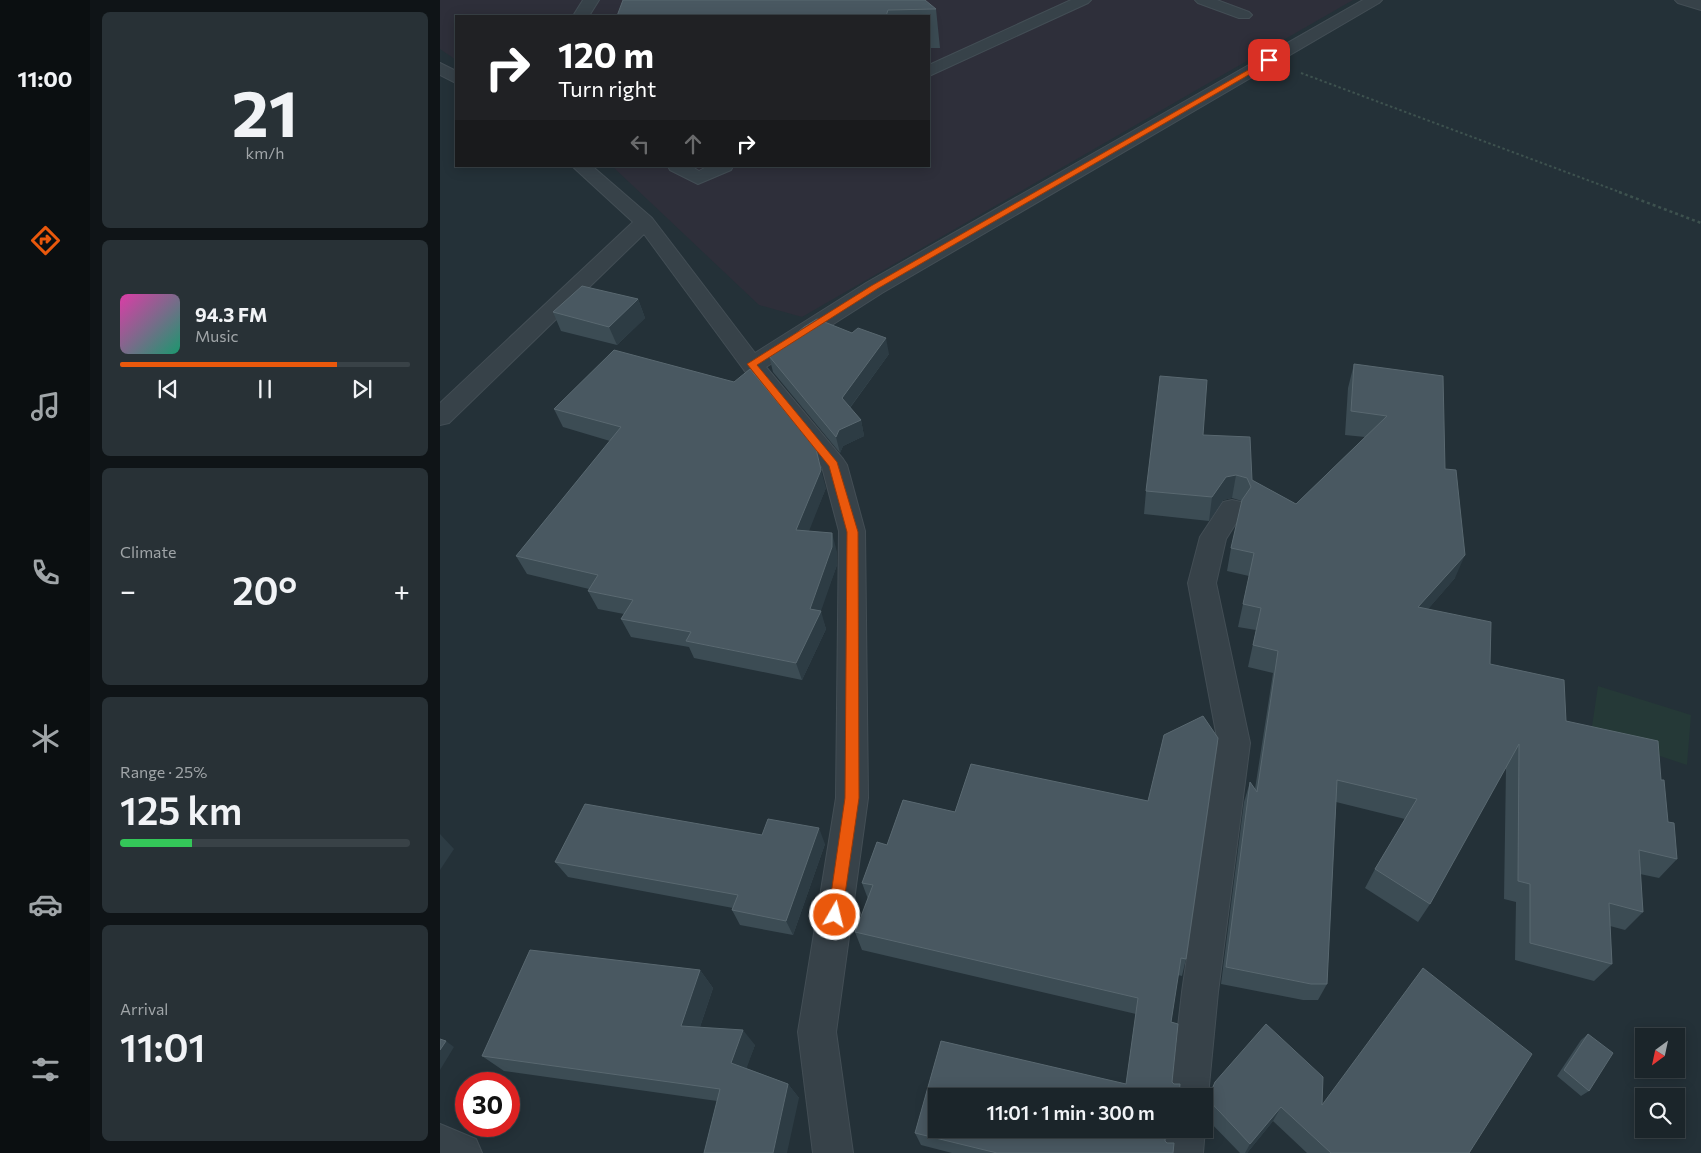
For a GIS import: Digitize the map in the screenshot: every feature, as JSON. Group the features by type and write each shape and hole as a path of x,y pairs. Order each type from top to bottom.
{"street":[{"path":"582,15 591,0"},
{"path":"930,71 1082,0"},
{"path":"1203,0 1244,15"},
{"path":"752,364 874,288 1374,0"},
{"path":"1683,0 1701,5"},
{"path":"440,68 455,77"},
{"path":"582,167 645,222 752,364 834,465 852,532 852,798 817,1032 833,1153"},
{"path":"679,167 698,178 722,167"},
{"path":"440,417 645,222"},
{"path":"1190,1088 1200,992 1234,744 1202,584 1213,537 1232,509"},
{"path":"1183,1153 1184,1138"},
{"path":"440,1144 462,1153"}],"path":[{"path":"1269,60 1701,222"}],"shaded area":[{"path":"440,0 1353,0 802,317 759,305 613,167 930,167 930,15 455,15 455,59 440,49"}],"green space":[{"path":"1598,686 1691,715 1687,765 1591,733"}],"building":[{"path":"623,0 925,0 936,9 888,10 886,15 617,15"},
{"path":"582,286 638,299 609,327 553,312"},
{"path":"817,319 852,333 858,328 886,338 842,398 861,420 839,430 836,437 769,356 804,327"},
{"path":"614,350 734,382 750,369 816,449 821,470 796,530 832,533 832,547 810,609 821,611 796,663 686,641 691,632 621,619 633,600 588,591 598,575 516,556 621,427 554,409"},
{"path":"1354,364 1443,376 1445,469 1456,470 1465,555 1418,607 1491,622 1490,664 1564,680 1566,721 1658,741 1661,780 1664,780 1668,822 1674,823 1677,859 1639,850 1643,912 1609,903 1612,964 1530,943 1530,884 1518,881 1519,744 1430,904 1375,869 1417,799 1337,780 1327,984 1311,984 1226,967 1250,782 1257,792 1278,651 1253,645 1261,608 1243,604 1254,553 1231,548 1242,500 1251,487 1247,478 1236,475 1226,477 1212,497 1146,491 1160,376 1207,380 1203,435 1250,437 1252,480 1296,504 1387,416 1351,411"},
{"path":"1203,716 1218,738 1186,959 1181,958 1171,1022 1178,1024 1172,1082 1180,1084 1180,1088 928,1088 928,1136 915,1133 941,1041 1126,1084 1138,998 855,932 873,885 862,883 877,842 887,845 903,800 955,812 971,764 1148,801 1164,735"},
{"path":"585,804 762,835 768,819 819,828 786,921 732,910 738,895 555,862"},
{"path":"530,950 700,970 681,1026 743,1030 731,1063 788,1084 773,1153 704,1153 720,1089 482,1056"},
{"path":"1423,968 1532,1054 1469,1153 1331,1153 1281,1107 1250,1144 1213,1105 1212,1088 1215,1082 1266,1024 1323,1077 1322,1105"},
{"path":"1588,1034 1613,1053 1589,1091 1564,1070"},
{"path":"440,1039 446,1041 440,1050"},
{"path":"936,1138 1165,1138 1167,1143 1174,1143 1173,1153 997,1153"}],"route":[{"path":"835,915 852,798 852,532 834,465 752,364 874,288 1269,60"}]}
